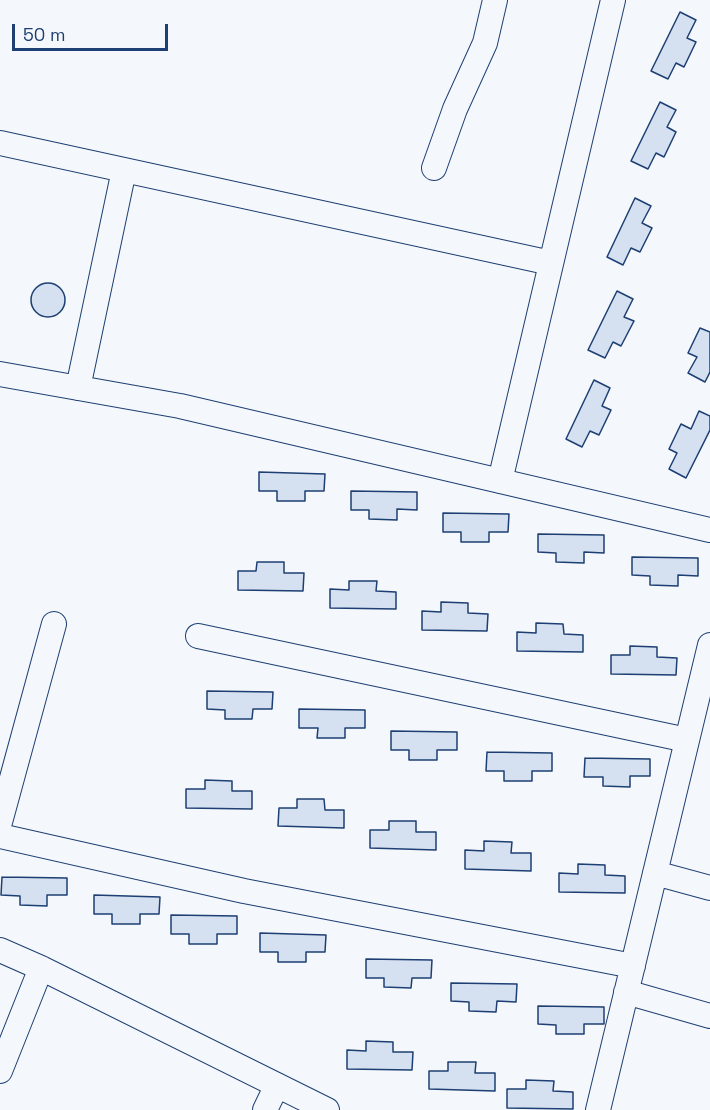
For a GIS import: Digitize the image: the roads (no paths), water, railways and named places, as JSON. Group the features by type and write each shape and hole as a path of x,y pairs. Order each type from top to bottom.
{"street":[{"path":"434,168 455,109 485,42 495,0"},
{"path":"500,481 612,0"},
{"path":"0,143 551,263"},
{"path":"78,388 124,170"},
{"path":"0,374 180,406 710,530"},
{"path":"0,822 54,624"},
{"path":"198,636 687,740"},
{"path":"598,1110 710,645"},
{"path":"0,836 244,891 633,966"},
{"path":"655,873 710,888"},
{"path":"0,950 41,968 327,1110"},
{"path":"0,1071 41,968"},
{"path":"626,992 710,1016"},
{"path":"265,1110 277,1085"}]}
